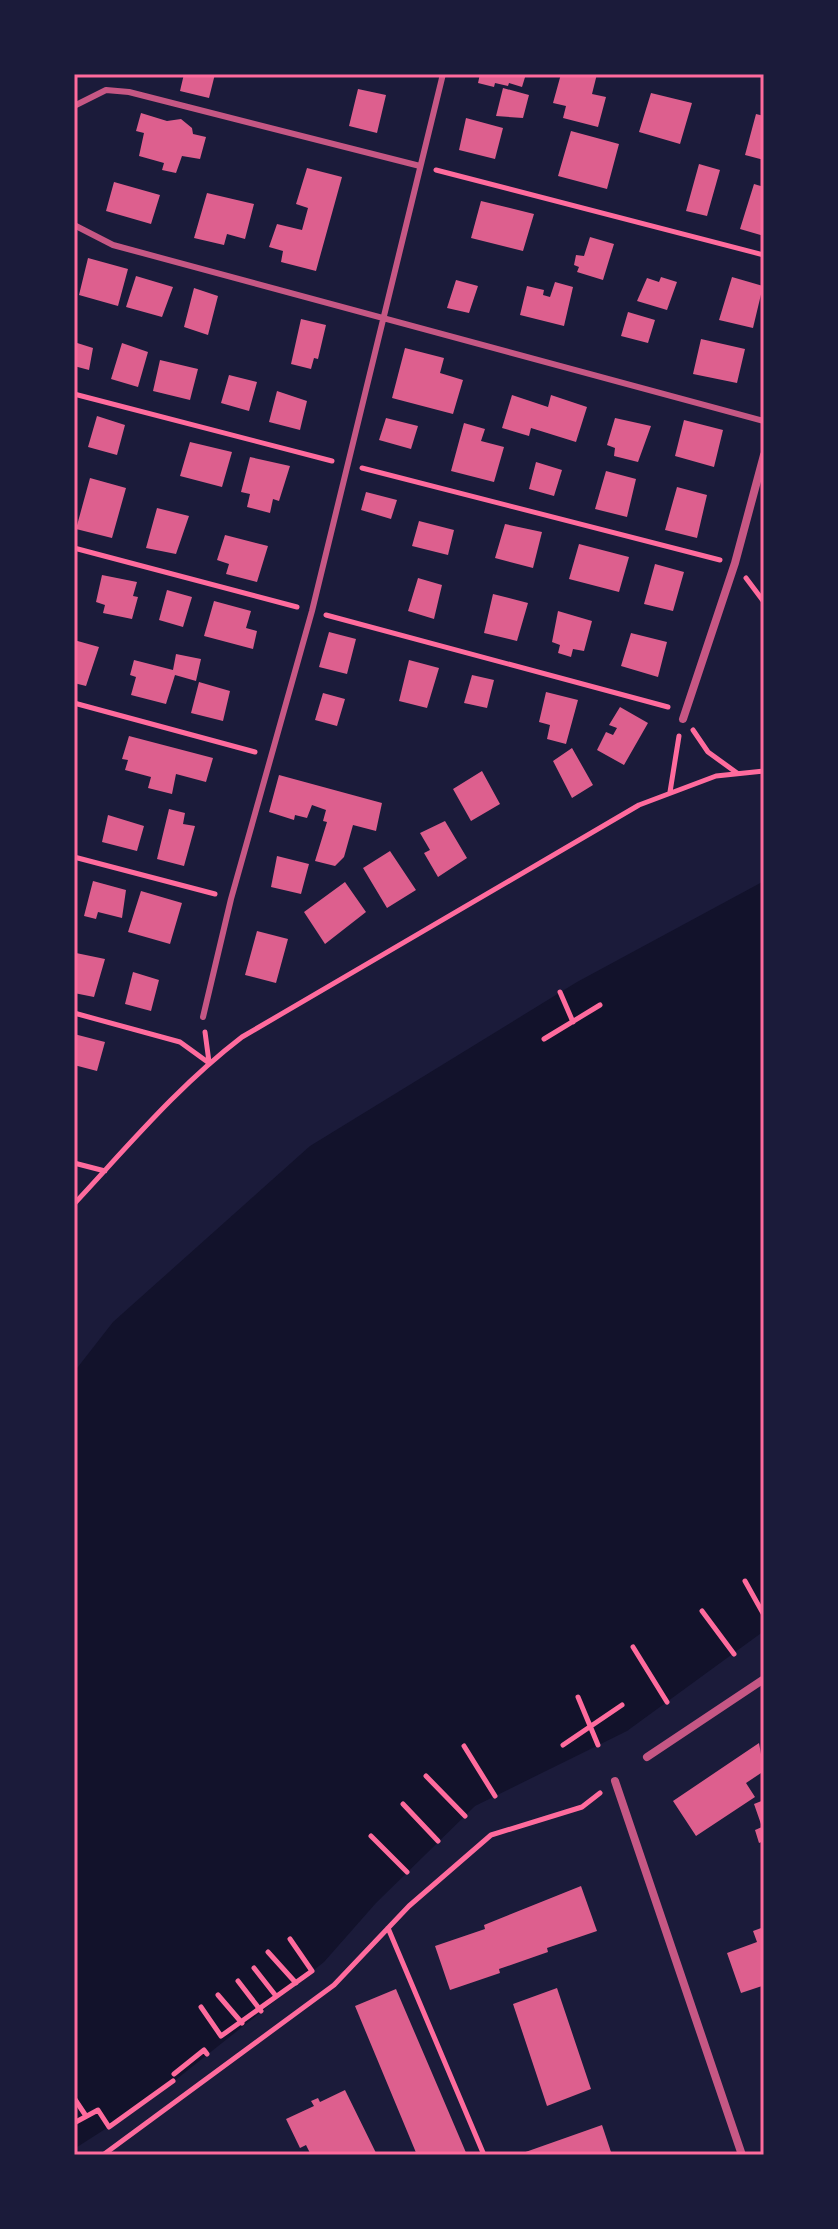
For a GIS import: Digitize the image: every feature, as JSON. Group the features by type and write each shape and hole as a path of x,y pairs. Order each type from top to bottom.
{"street":[{"path":"684,715 735,563 764,455"},
{"path":"647,1757 764,1679"},
{"path":"615,1781 742,2155"}],"lane":[{"path":"203,1017 231,899 312,611 443,74"},
{"path":"74,106 106,90 129,92 420,166"},
{"path":"74,225 113,245 764,421"}],"path":[{"path":"420,166 764,255"},
{"path":"74,394 735,563"},
{"path":"74,548 684,715 708,752 738,774"},
{"path":"74,703 272,756"},
{"path":"670,792 670,770 684,715"},
{"path":"74,1204 149,1119 242,1037 639,805 716,776 764,771"},
{"path":"74,857 231,899"},
{"path":"560,992 573,1022"},
{"path":"544,1039 600,1005"},
{"path":"74,1013 180,1042 209,1063"},
{"path":"203,1017 209,1063"},
{"path":"74,1163 105,1171"},
{"path":"745,1581 764,1615"},
{"path":"702,1611 734,1654"},
{"path":"633,1647 667,1702"},
{"path":"578,1697 598,1745"},
{"path":"563,1745 622,1705"},
{"path":"464,1746 495,1796"},
{"path":"426,1776 465,1816"},
{"path":"103,2155 334,1985 388,1928 491,1835 582,1807 615,1781"},
{"path":"403,1804 438,1841"},
{"path":"371,1836 407,1872"},
{"path":"388,1928 484,2155"},
{"path":"201,2007 221,2036 261,2011 276,1996 312,1971 290,1939"},
{"path":"268,1952 296,1983"},
{"path":"254,1968 276,1996"},
{"path":"238,1981 261,2011"},
{"path":"218,1995 242,2023"},
{"path":"174,2074 204,2050 207,2054"},
{"path":"74,2123 98,2110 109,2127 173,2081"},
{"path":"74,2098 86,2116"}],"shaded area":[{"path":"764,881 764,1631 627,1731 475,1806 376,1903 324,1962 149,2101 74,2149 74,1372 113,1322 310,1146 577,982"}],"building":[{"path":"184,74 215,74 209,98 180,91"},
{"path":"480,74 526,74 522,87 495,83 494,87 478,83"},
{"path":"561,74 597,74 592,94 606,97 598,127 563,118 566,106 553,103"},
{"path":"503,88 529,95 523,118 496,116"},
{"path":"358,89 386,95 377,133 349,126"},
{"path":"651,93 692,103 680,144 639,132"},
{"path":"141,113 167,121 181,119 192,128 193,134 206,137 200,159 182,156 176,173 162,170 164,163 139,156 144,133 136,131"},
{"path":"756,114 764,116 764,160 745,155"},
{"path":"466,118 503,128 495,159 459,150"},
{"path":"571,131 619,144 607,189 558,176"},
{"path":"699,164 720,170 707,216 686,211"},
{"path":"307,168 342,177 316,271 281,262 283,251 269,247 277,224 302,230 308,208 296,204"},
{"path":"114,182 160,195 151,224 106,211"},
{"path":"754,184 764,187 764,236 740,229"},
{"path":"207,193 254,204 245,239 227,234 224,245 194,238"},
{"path":"481,201 534,214 523,251 471,238"},
{"path":"590,237 614,244 603,280 577,272 579,267 574,265 576,255 584,256"},
{"path":"88,258 128,269 118,306 79,295"},
{"path":"136,276 173,287 162,317 126,307"},
{"path":"661,277 677,282 667,310 637,301 647,278 659,282"},
{"path":"732,277 763,286 753,328 719,320"},
{"path":"456,280 478,286 469,313 447,308"},
{"path":"555,282 573,287 564,326 520,315 527,286 544,290 543,295 550,297"},
{"path":"194,288 218,296 208,335 184,327"},
{"path":"628,312 655,320 648,343 621,336"},
{"path":"301,319 326,325 318,359 314,358 311,369 291,364"},
{"path":"701,339 745,349 737,383 693,374"},
{"path":"74,342 93,348 89,370 74,366"},
{"path":"122,343 148,352 138,387 111,379"},
{"path":"405,348 444,358 440,373 463,380 453,414 392,398"},
{"path":"160,360 198,369 190,400 153,391"},
{"path":"229,375 257,382 249,411 221,403"},
{"path":"277,391 307,401 300,430 269,422"},
{"path":"512,395 548,407 551,395 587,407 576,442 531,428 529,436 502,428"},
{"path":"97,416 125,425 117,455 88,447"},
{"path":"386,418 418,426 411,449 379,440"},
{"path":"615,418 651,426 638,462 614,456 615,448 607,445"},
{"path":"684,420 723,430 714,467 675,456"},
{"path":"464,423 485,429 481,441 504,447 494,482 451,471"},
{"path":"190,442 232,452 222,487 180,476"},
{"path":"250,457 290,466 279,501 273,499 270,513 247,507 250,494 241,492"},
{"path":"536,462 562,470 554,496 529,489"},
{"path":"606,471 636,479 627,517 595,509"},
{"path":"90,478 126,488 112,538 76,529"},
{"path":"677,487 707,495 697,538 665,530"},
{"path":"366,492 397,500 391,519 361,510"},
{"path":"157,508 189,516 176,554 146,548"},
{"path":"419,521 454,530 448,555 412,546"},
{"path":"505,524 542,532 533,568 495,558"},
{"path":"225,535 268,546 257,582 226,574 229,564 217,560"},
{"path":"579,544 629,557 619,592 569,579"},
{"path":"655,564 684,572 673,611 644,604"},
{"path":"102,575 137,582 133,596 138,597 132,619 103,613 105,605 96,602"},
{"path":"418,578 442,585 434,619 408,611"},
{"path":"167,590 192,597 183,627 159,620"},
{"path":"493,594 528,603 517,641 484,633"},
{"path":"214,601 251,611 246,628 257,631 253,649 204,636"},
{"path":"558,611 592,621 584,651 573,649 571,657 558,653 560,645 552,642"},
{"path":"329,632 356,639 347,674 319,667"},
{"path":"631,633 667,642 658,677 621,666"},
{"path":"74,640 99,647 86,686 74,683"},
{"path":"176,654 201,659 196,681 175,675 166,704 131,695 136,677 130,675 134,660 173,670"},
{"path":"409,660 439,668 427,708 399,701"},
{"path":"472,675 494,680 487,708 464,703"},
{"path":"199,682 230,691 223,721 191,713"},
{"path":"546,692 578,700 566,744 547,739 550,725 539,722"},
{"path":"323,693 345,699 337,726 315,720"},
{"path":"620,707 648,723 624,765 597,750 606,732 613,735 617,728 609,725"},
{"path":"129,736 213,758 206,782 176,774 172,794 148,788 151,777 125,770 128,760 122,759"},
{"path":"572,748 593,785 572,798 553,761"},
{"path":"482,771 500,804 471,821 453,789"},
{"path":"279,775 382,803 376,831 353,825 344,857 335,866 315,861 327,822 323,821 326,810 312,805 307,818 295,815 294,820 269,812"},
{"path":"169,809 185,813 183,824 195,826 184,866 157,859"},
{"path":"108,815 144,826 137,851 102,842"},
{"path":"445,821 467,858 438,877 424,853 430,850 420,833"},
{"path":"390,851 416,890 387,908 363,868"},
{"path":"277,856 309,864 301,894 271,887"},
{"path":"93,881 126,890 122,918 98,912 96,919 84,916"},
{"path":"345,882 366,912 325,944 304,912"},
{"path":"141,891 182,903 170,944 128,932"},
{"path":"257,931 288,939 276,983 245,975"},
{"path":"76,953 105,959 94,997 74,993"},
{"path":"133,972 159,980 151,1011 125,1004"},
{"path":"74,1034 105,1042 97,1071 74,1065"},
{"path":"759,1743 764,1771 746,1783 755,1797 696,1836 673,1801"},
{"path":"764,1800 764,1841 759,1843 755,1830 762,1827 754,1804"},
{"path":"581,1886 597,1931 547,1948 548,1952 499,1969 500,1973 450,1990 435,1946 485,1929 484,1925"},
{"path":"764,1927 764,1992 762,1986 741,1993 727,1953 757,1942 753,1931"},
{"path":"557,1988 591,2089 547,2106 513,2004"},
{"path":"396,1989 467,2155 417,2155 355,2006"},
{"path":"345,2090 377,2155 311,2155 306,2145 300,2148 286,2119 314,2106 311,2101 318,2098 320,2102"},
{"path":"602,2125 612,2155 517,2155"}]}
